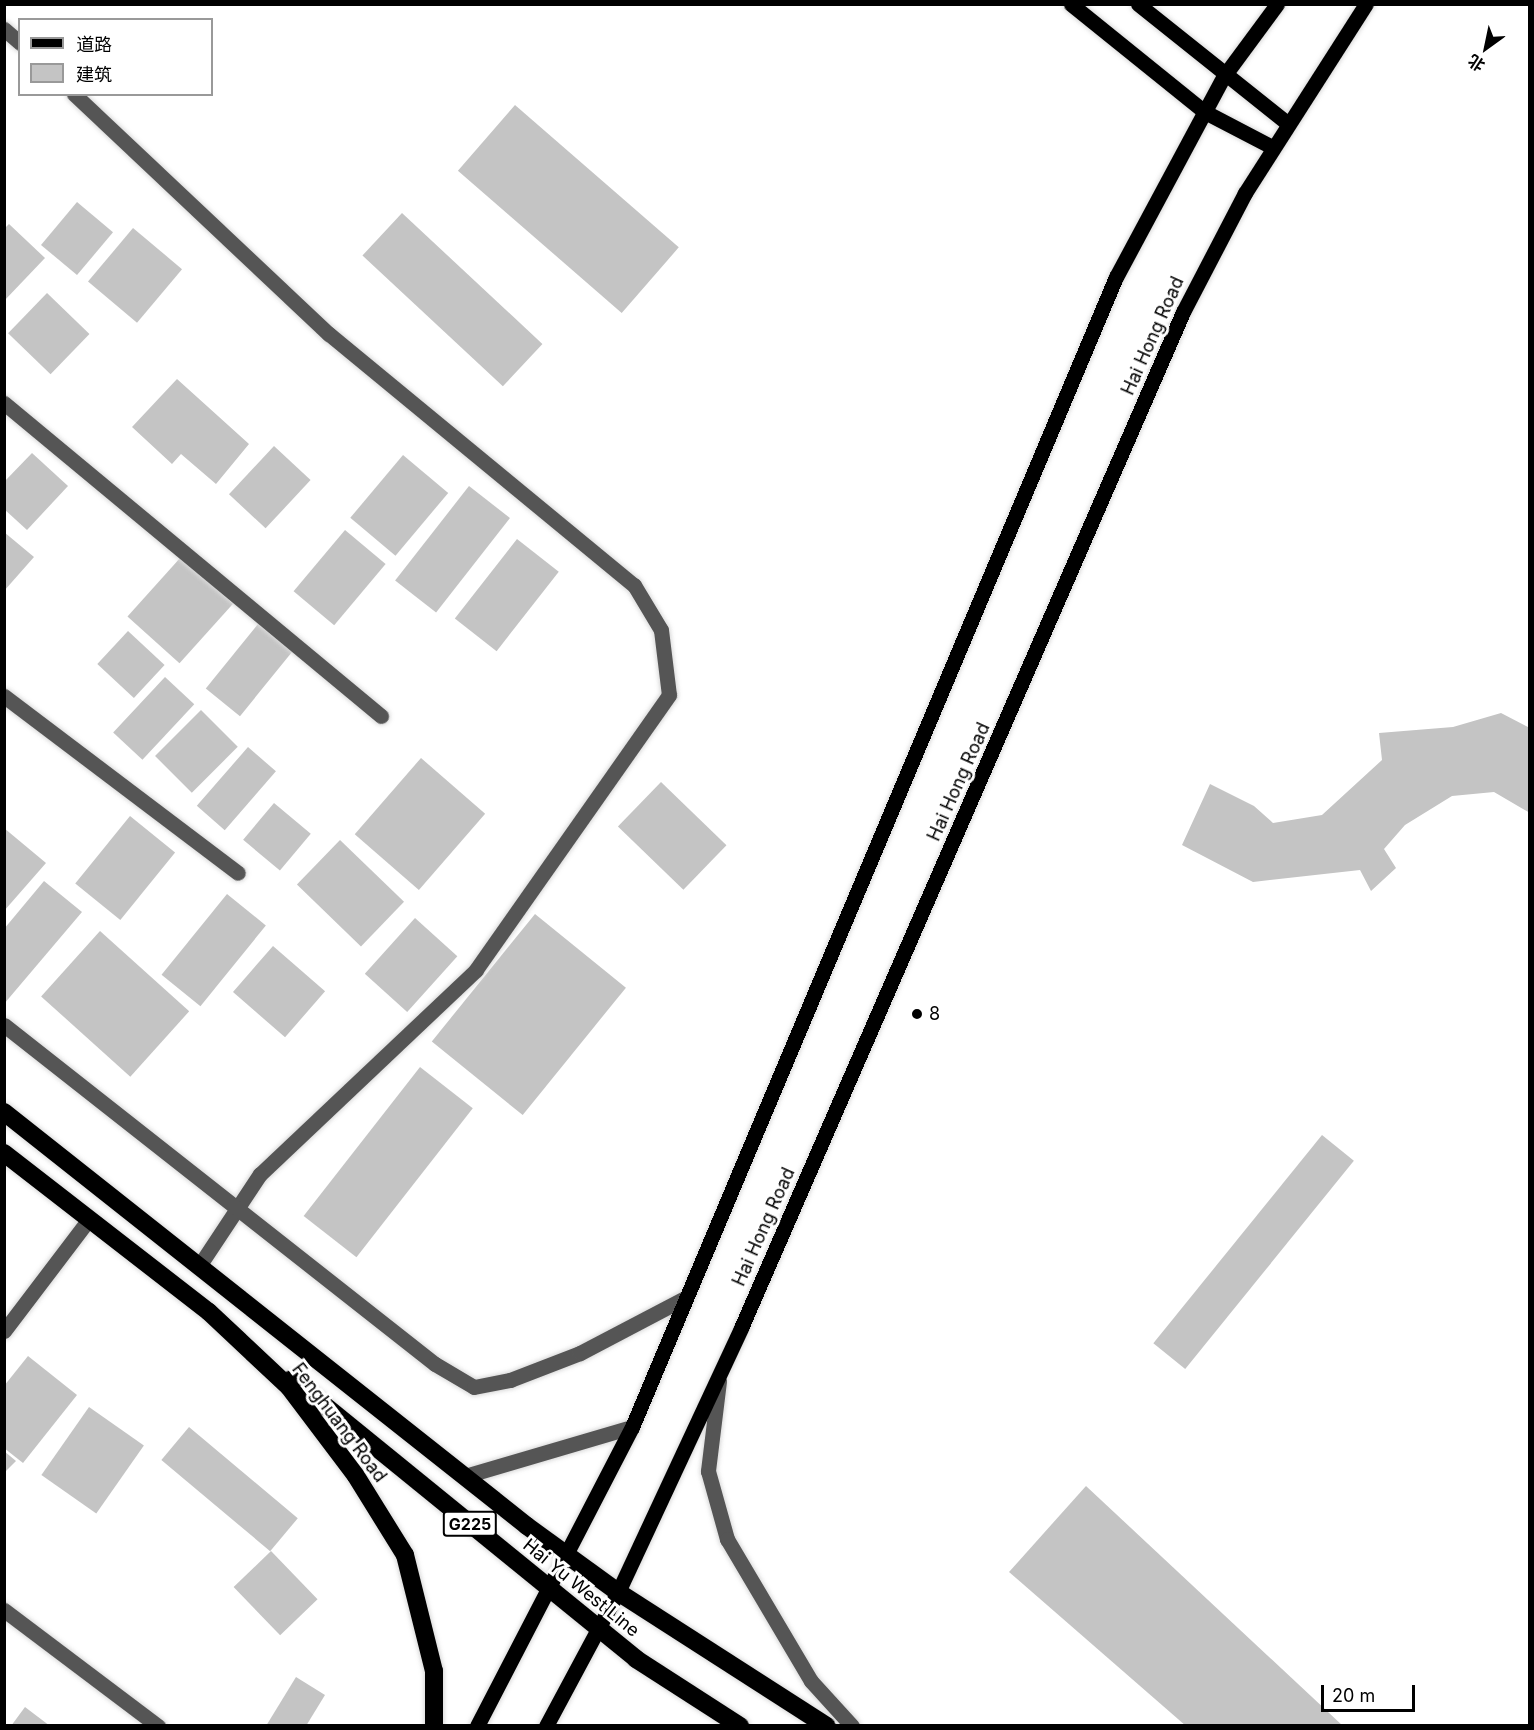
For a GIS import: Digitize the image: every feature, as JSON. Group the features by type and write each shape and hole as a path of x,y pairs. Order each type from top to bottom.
{"highway":[{"name":"Fenghuang Road","path":"4,1112 527,1526"},
{"name":"Fenghuang Road","path":"4,1153 209,1312 289,1387 356,1476 405,1555 434,1671 434,1725"},
{"name":"Hai Yu West Line","path":"209,1312 598,1629 740,1725"},
{"name":"Hai Yu West Line","path":"527,1526 569,1554 618,1592 827,1725"}],"main road":[{"path":"1071,4 1205,112 1272,147"},
{"path":"1138,4 1224,76 1287,123"},
{"path":"477,1725 569,1554 632,1427 683,1299 1116,277 1224,76 1277,4"},
{"name":"Hai Hong Road","path":"618,1592 719,1376 1183,312 1272,147 1366,4"},
{"path":"546,1725 618,1592"}],"street":[{"path":"4,29 18,41"},
{"path":"77,96 329,334 634,585 661,630 669,695 476,970 260,1174 199,1266"},
{"path":"4,403 381,716"},
{"path":"4,696 238,873"},
{"path":"4,1025 435,1364 474,1387 510,1380 580,1353 683,1299"},
{"path":"4,1330 89,1219"},
{"path":"719,1376 708,1471 728,1539 811,1681 852,1725"},
{"path":"465,1476 632,1427"},
{"path":"4,1610 158,1725"}],"building":[{"path":"515,105 679,247 622,313 458,171"},
{"path":"77,202 113,232 77,275 41,245"},
{"path":"402,213 542,344 503,386 362,255"},
{"path":"9,224 45,258 4,301 4,229"},
{"path":"133,228 182,269 137,323 88,282"},
{"path":"47,293 89,334 51,374 8,333"},
{"path":"177,379 249,444 216,484 181,454 172,464 132,427"},
{"path":"274,446 311,480 266,528 229,494"},
{"path":"32,453 68,486 27,530 4,509 4,482"},
{"path":"403,455 448,493 395,556 350,518"},
{"path":"469,486 510,518 436,613 395,581"},
{"path":"345,530 386,564 334,625 294,591"},
{"path":"4,532 34,557 4,591"},
{"path":"517,539 559,572 497,651 455,619"},
{"path":"181,557 233,604 179,663 127,616"},
{"path":"258,624 292,652 240,716 206,689"},
{"path":"128,631 165,665 134,698 97,664"},
{"path":"165,677 194,704 142,760 113,733"},
{"path":"201,710 238,747 192,793 155,756"},
{"path":"1501,713 1530,728 1530,813 1494,792 1452,796 1405,825 1384,849 1396,868 1371,891 1360,870 1253,882 1182,845 1210,784 1254,806 1273,823 1322,815 1382,760 1379,733 1453,727"},
{"path":"248,747 276,771 225,830 197,806"},
{"path":"421,758 485,814 419,890 355,834"},
{"path":"661,782 726,845 683,890 618,827"},
{"path":"274,803 311,834 280,871 243,840"},
{"path":"130,816 175,853 120,920 75,884"},
{"path":"4,828 46,863 4,911"},
{"path":"340,840 404,902 361,946 297,885"},
{"path":"44,881 82,912 4,1004 4,929"},
{"path":"227,894 266,925 200,1006 162,975"},
{"path":"535,914 626,988 523,1115 432,1041"},
{"path":"415,918 457,956 407,1012 365,974"},
{"path":"100,931 189,1011 130,1077 41,996"},
{"path":"273,946 325,991 285,1037 233,992"},
{"path":"420,1067 473,1108 356,1257 304,1216"},
{"path":"1322,1135 1354,1161 1185,1369 1153,1343"},
{"path":"28,1356 77,1395 23,1463 4,1448 4,1386"},
{"path":"89,1407 144,1445 96,1513 41,1475"},
{"path":"189,1427 298,1518 270,1551 161,1460"},
{"path":"4,1451 16,1461 4,1473"},
{"path":"1086,1486 1343,1726 1186,1726 1009,1572"},
{"path":"271,1551 318,1599 280,1635 234,1587"},
{"path":"296,1677 325,1695 306,1726 266,1726"},
{"path":"25,1707 50,1726 11,1726"}],"place":[{"name":"8","path":"917,1014"}]}
